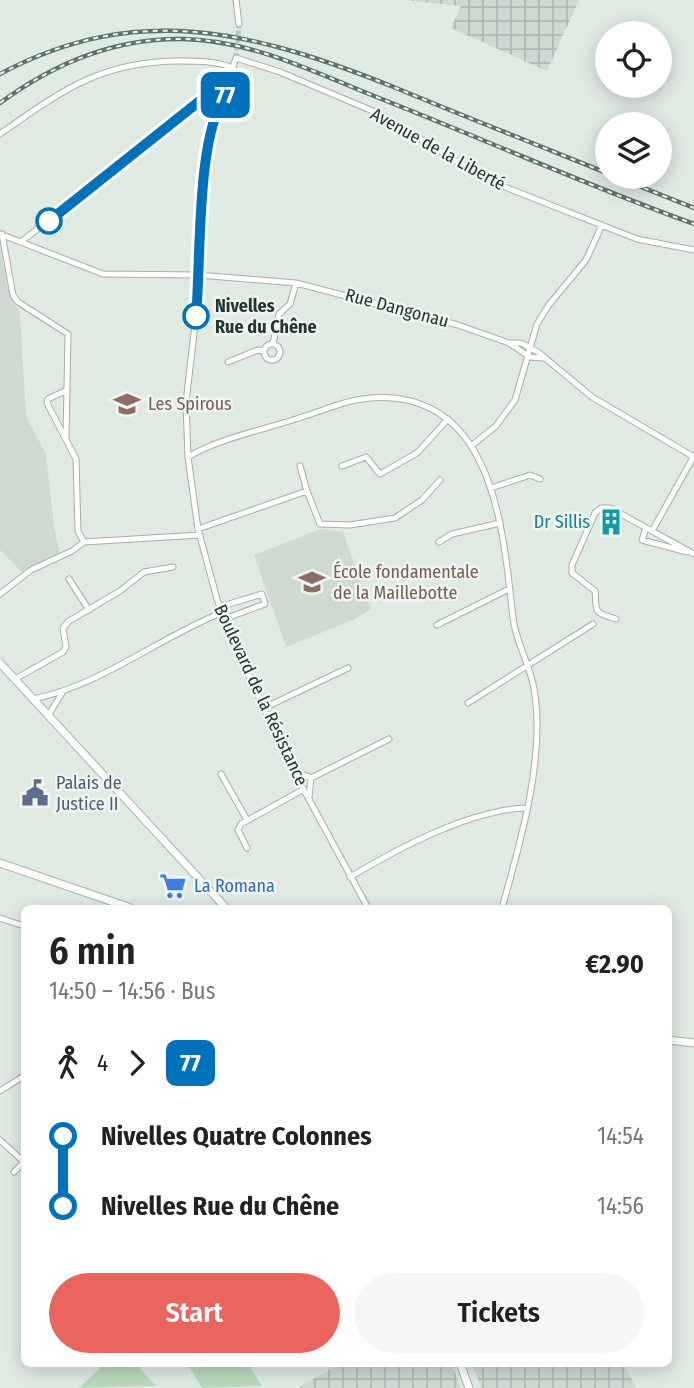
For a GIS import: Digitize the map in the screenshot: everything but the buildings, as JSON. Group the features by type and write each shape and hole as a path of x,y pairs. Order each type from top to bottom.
{"street":[{"path":"236,0 239,24"},
{"path":"22,241 219,89 229,79 236,58"},
{"path":"211,94 214,102 222,102 239,64 236,58"},
{"name":"Avenue de la Liberté","path":"236,58 280,72 380,114 487,180 637,239 694,250"},
{"path":"0,134 50,97 117,68 146,62 194,61 233,68"},
{"path":"231,83 233,68"},
{"path":"219,89 225,94"},
{"name":"Boulevard de la Résistance","path":"222,102 209,142 200,217 198,275 185,409 188,457 199,532 221,613 293,770 366,905"},
{"path":"471,446 496,426 510,408 522,384 537,324 548,306 586,260 602,225"},
{"path":"1,234 13,295 18,302 68,334 66,439"},
{"name":"Rue Dangonau","path":"1,234 103,274 198,275 296,283 458,325 532,348"},
{"path":"228,362 258,350 264,351 273,344 279,314 290,304 296,283"},
{"name":"Rue Dangonau","path":"509,343 530,357"},
{"path":"264,351 268,359 276,359 280,352 273,344"},
{"path":"532,348 592,397 694,456 642,540 692,553"},
{"path":"530,357 544,358"},
{"path":"67,390 48,399 47,403 76,459 78,531 83,542"},
{"path":"188,457 368,398 414,401 448,419 471,446 491,488 500,523 516,634 534,688 536,717 526,808 503,905"},
{"path":"342,466 366,457 380,474 417,453 448,419"},
{"path":"300,466 320,524 350,525 396,518 422,500 440,480"},
{"path":"491,488 530,475 540,480"},
{"path":"0,594 31,570 83,542 199,532 307,491"},
{"path":"616,619 599,613 594,603 595,591 574,576 572,565 595,513 601,508 610,508 692,553"},
{"path":"439,542 452,534 500,523"},
{"path":"15,679 63,652 65,625 144,572 173,567"},
{"path":"69,579 89,610"},
{"path":"436,625 509,589"},
{"path":"33,699 62,694 174,632 262,594 265,604 221,613"},
{"path":"468,703 593,624"},
{"path":"0,663 223,905"},
{"path":"264,708 348,668"},
{"path":"48,716 62,694"},
{"path":"311,778 389,739"},
{"path":"293,770 311,778"},
{"path":"221,774 247,820"},
{"path":"309,798 311,778"},
{"path":"247,848 237,830 247,820 304,789"},
{"path":"350,877 440,832 495,813 526,808"},
{"path":"0,863 122,905"},
{"path":"0,918 21,925"},
{"path":"672,1040 694,1043"},
{"path":"0,1091 21,1078"},
{"path":"0,1140 21,1158"},
{"path":"14,1172 21,1164"},
{"path":"461,1367 469,1388"}],"shaded area":[{"path":"404,0 579,0 547,71 451,28 461,6"},
{"path":"0,247 8,289 20,314 26,416 46,454 54,527 60,554 22,572 0,550"},
{"name":"École fondamentale de la Maillebotte","path":"321,529 343,532 371,609 353,620 286,647 254,555"},
{"path":"334,1367 453,1367 461,1388 298,1388"},
{"path":"473,1367 625,1367 636,1388 481,1388"}],"green space":[{"path":"101,1367 139,1367 156,1386 79,1388"},
{"path":"189,1367 250,1367 262,1386 202,1388"}],"tunnel":[{"path":"236,58 239,24"}],"railway":[{"path":"0,74 51,51 100,37 149,31 197,32 246,39 344,68 595,168"},
{"path":"0,103 63,65 109,49 133,43 182,39 232,45 304,67 694,224"},
{"path":"646,189 694,208"}],"bus line":[{"name":"77","path":"49,221 206,96 216,89 221,90 225,93 225,98 214,122 209,142 200,217 196,316"}],"place":[{"name":"Nivelles Rue du Chêne","path":"196,316"},
{"name":"Les Spirous","path":"127,404"},
{"name":"Dr Sillis","path":"611,522"},
{"name":"École fondamentale de la Maillebotte","path":"312,582"},
{"name":"Palais de Justice II","path":"35,793"},
{"name":"La Romana","path":"173,886"}]}
